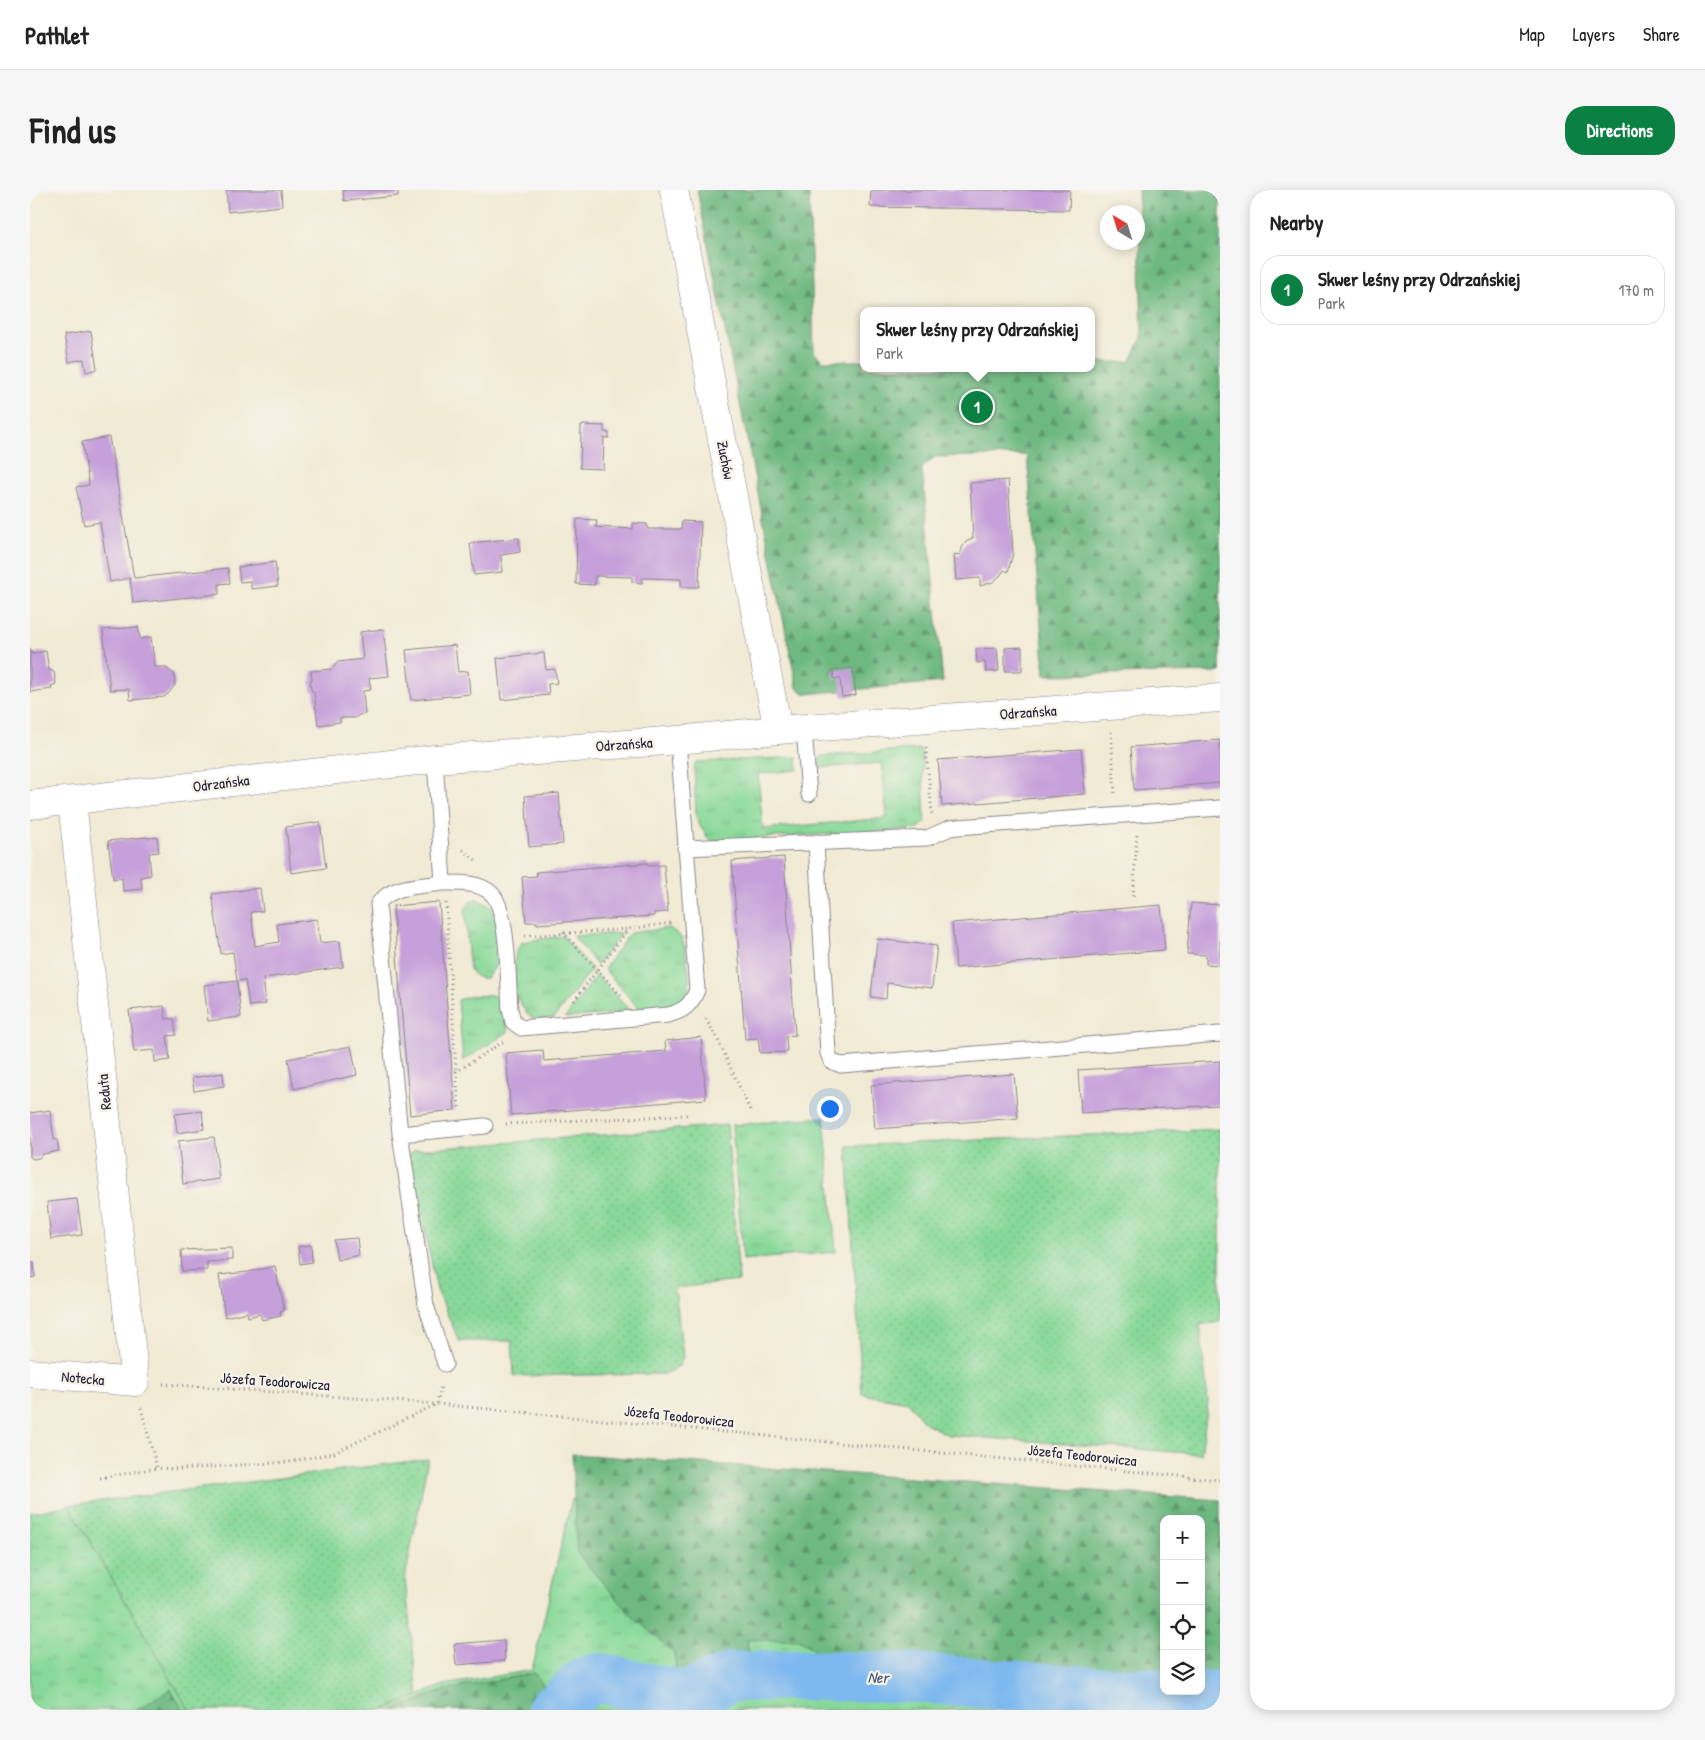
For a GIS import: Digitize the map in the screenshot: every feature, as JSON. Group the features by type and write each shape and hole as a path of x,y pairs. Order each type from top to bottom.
{"street":[{"name":"Zuchów","path":"674,190 791,729"},
{"name":"Odrzańska","path":"30,805 435,759 791,729 1220,698"},
{"name":"Reduta","path":"72,801 135,1382"},
{"name":"Notecka","path":"30,1373 135,1382"}],"lane":[{"path":"791,729 809,794"},
{"path":"445,1364 426,1305 400,1134 378,904 383,897 392,891 443,883 471,883 491,893 498,901 501,910 505,937 510,1009 513,1022 521,1028 668,1015 687,1008 697,990 678,740"},
{"path":"435,759 443,883"},
{"path":"685,848 927,838 958,826 1220,808"},
{"path":"816,842 828,1053 831,1061 841,1065 1220,1034"},
{"path":"400,1134 486,1126"}],"path":[{"path":"1111,732 1116,799"},
{"path":"926,744 933,822 937,834"},
{"path":"1133,896 1138,813"},
{"path":"458,846 485,869"},
{"path":"443,883 446,904 456,1072"},
{"path":"505,937 628,929 673,923 672,914"},
{"path":"556,1025 628,929"},
{"path":"563,932 640,1018"},
{"path":"486,1126 688,1115"},
{"path":"135,1382 157,1468"},
{"name":"Józefa Teodorowicza","path":"135,1382 437,1404 1220,1480"},
{"path":"100,1478 157,1468 179,1469 288,1462 334,1453 437,1404"}],"green space":[{"path":"697,190 809,190 814,352 823,361 860,361 860,372 1095,372 1095,362 1130,362 1142,338 1140,250 1145,250 1145,205 1138,205 1138,190 1220,190 1220,672 1045,675 1027,455 935,457 922,468 943,682 805,694 797,688"},
{"path":"919,749 922,753 925,822 918,829 710,841 698,823 694,766 697,762 797,757 798,770 758,774 763,829 887,818 882,763 819,768 819,761 822,756"},
{"path":"477,899 491,906 499,935 500,953 498,961 486,978 475,976 469,967 465,909 472,900"},
{"path":"669,928 679,935 683,942 688,969 688,990 682,1000 671,1008 659,1011 641,1011 604,969 630,933"},
{"path":"622,933 597,965 573,936"},
{"path":"563,936 592,969 554,1018 536,1020 527,1014 516,996 514,964 516,952 522,942"},
{"path":"597,975 631,1012 565,1018"},
{"path":"492,995 501,1003 506,1011 508,1032 463,1061 458,1000 471,996"},
{"path":"824,1117 836,1252 743,1260 732,1125"},
{"path":"727,1125 739,1281 675,1288 683,1357 679,1366 665,1374 514,1376 512,1341 459,1341 437,1290 409,1155 415,1150"},
{"path":"1220,1129 1220,1322 1200,1325 1208,1402 1201,1454 948,1435 925,1423 908,1402 862,1394 847,1146"},
{"path":"572,1454 1220,1500 1220,1697 1214,1689 1205,1688 1205,1515 1160,1515 1160,1684 1002,1665 887,1655 850,1680 801,1640 747,1640 754,1681 697,1698 677,1675 674,1653 630,1614 577,1553"},
{"path":"428,1459 405,1579 418,1696 383,1710 189,1710 69,1505"},
{"path":"572,1499 930,1508 1160,1521 1160,1695 1205,1695 1205,1523 1220,1524 1220,1710 383,1710 444,1685 532,1670"},
{"path":"69,1505 189,1710 30,1710 30,1513"},
{"path":"534,1673 556,1700 538,1710 393,1710 445,1690"},
{"path":"171,1689 183,1710 137,1710"}],"building":[{"path":"226,190 281,190 282,206 228,212"},
{"path":"343,190 398,190 398,196 344,201"},
{"path":"871,190 1070,190 1069,210 870,207"},
{"path":"91,331 97,369 86,372 84,359 69,362 64,335"},
{"path":"581,425 604,426 604,432 609,433 609,438 604,438 603,469 580,468"},
{"path":"109,437 134,578 228,568 230,583 219,584 219,594 133,603 130,578 110,582 100,522 84,525 76,487 89,485 82,442"},
{"path":"1008,480 1013,553 1008,572 1004,570 993,582 980,586 980,578 956,580 954,554 960,555 966,542 973,538 970,483"},
{"path":"577,519 597,520 596,527 633,529 633,523 647,524 648,529 681,529 682,521 701,522 699,587 681,587 681,579 642,578 642,583 632,582 632,577 595,576 595,585 576,584"},
{"path":"519,538 520,552 501,555 502,572 474,575 470,543"},
{"path":"275,562 278,586 251,589 251,581 240,582 238,567"},
{"path":"138,627 140,639 151,637 155,667 165,667 174,674 175,685 164,697 130,700 129,689 110,690 103,630"},
{"path":"383,629 389,676 369,678 371,690 363,691 365,714 355,718 339,718 341,722 318,725 314,692 311,690 311,671 332,669 338,662 363,659 360,632"},
{"path":"455,645 458,672 468,671 470,694 411,700 406,650"},
{"path":"1022,647 1022,671 1005,671 1005,648"},
{"path":"997,648 999,671 986,672 985,662 977,663 976,649"},
{"path":"30,649 32,654 46,651 49,670 54,672 56,684 51,686 52,689 30,692"},
{"path":"544,653 546,670 555,669 557,683 548,684 549,695 501,700 497,658"},
{"path":"853,668 856,695 842,697 840,678 834,679 833,670"},
{"path":"1220,740 1220,783 1134,790 1131,747"},
{"path":"1081,749 1085,794 942,806 938,760"},
{"path":"559,793 563,844 529,847 525,796"},
{"path":"320,822 326,868 291,873 286,827"},
{"path":"157,837 159,852 149,853 151,875 141,877 142,889 123,891 122,878 113,879 108,841"},
{"path":"784,857 795,1035 786,1036 787,1052 760,1053 758,1038 745,1039 732,861"},
{"path":"648,863 648,866 664,865 668,912 654,913 654,916 537,924 537,922 526,922 522,877 537,876 536,872"},
{"path":"260,888 263,911 251,912 255,946 279,942 277,924 317,919 320,943 340,941 343,967 263,978 266,1004 249,1006 245,980 237,981 233,952 221,954 212,894"},
{"path":"439,902 455,1110 410,1115 393,906"},
{"path":"1191,903 1220,905 1220,965 1206,964 1206,955 1187,954"},
{"path":"1161,905 1165,950 956,968 952,923"},
{"path":"877,939 937,946 932,988 887,983 886,999 871,997"},
{"path":"237,981 241,1017 208,1021 204,985"},
{"path":"164,1006 166,1019 174,1018 176,1035 167,1036 170,1060 155,1062 154,1050 134,1052 129,1010"},
{"path":"701,1037 706,1099 511,1115 506,1053 543,1050 544,1061 666,1051 665,1041"},
{"path":"351,1046 357,1075 294,1089 288,1059"},
{"path":"1220,1061 1220,1105 1081,1113 1078,1070"},
{"path":"223,1073 224,1086 194,1091 192,1078"},
{"path":"1014,1074 1018,1118 875,1129 871,1085"},
{"path":"50,1110 54,1140 57,1140 59,1151 43,1154 39,1158 33,1159 30,1157 30,1113"},
{"path":"202,1111 204,1129 177,1133 175,1114"},
{"path":"214,1137 219,1179 183,1184 178,1141"},
{"path":"77,1199 82,1235 51,1239 47,1202"},
{"path":"357,1238 359,1255 337,1260 334,1240"},
{"path":"311,1245 312,1262 300,1264 298,1247"},
{"path":"232,1248 232,1260 207,1262 207,1270 182,1271 181,1250"},
{"path":"30,1262 34,1262 35,1277 30,1278"},
{"path":"275,1266 284,1311 280,1312 281,1316 262,1320 260,1314 248,1317 247,1312 225,1317 219,1275 248,1272"},
{"path":"504,1640 505,1661 456,1665 454,1644"}],"waterway":[{"name":"Ner","path":"552,1710 585,1682 599,1678 686,1696 731,1677 791,1675 917,1678 1071,1690 1220,1696"}],"place":[{"name":"Skwer leśny przy Odrzańskiej","path":"977,407"}]}
